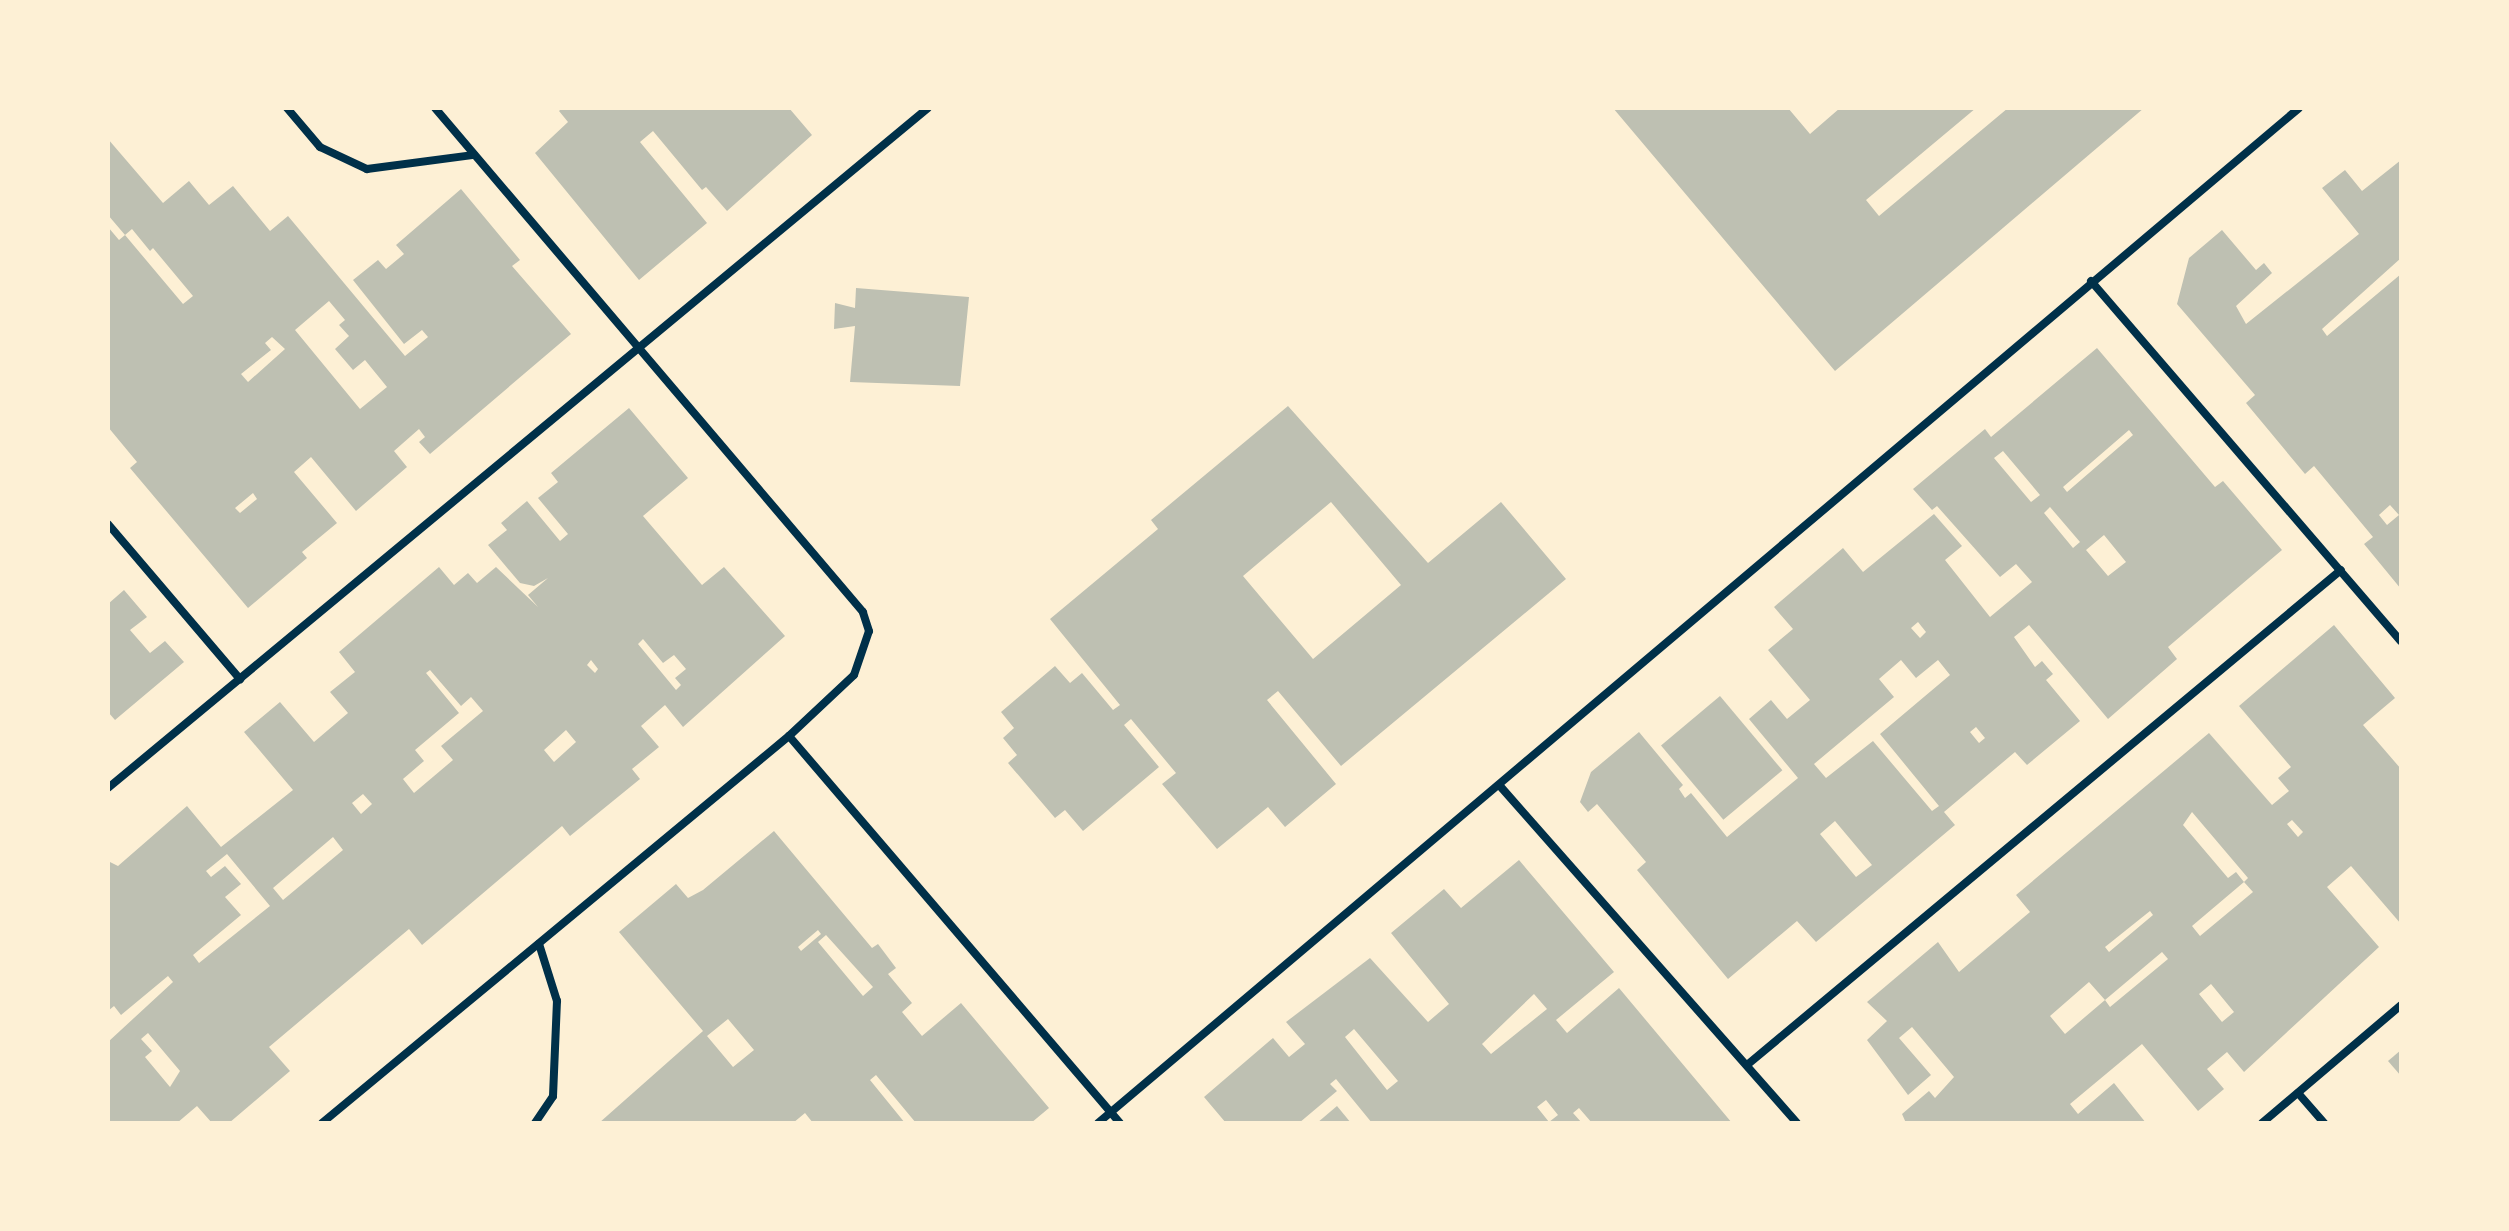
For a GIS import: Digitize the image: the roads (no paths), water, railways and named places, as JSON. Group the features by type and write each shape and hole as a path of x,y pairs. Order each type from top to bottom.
{"street":[{"path":"287,108 320,147 367,169 474,155"},
{"path":"322,1123 789,736 854,675 869,631 863,612 634,348 435,108"},
{"path":"108,788 634,348 928,108"},
{"path":"1098,1123 2299,108"},
{"path":"2091,281 2401,641"},
{"path":"108,524 240,679"},
{"path":"1747,1065 2341,570"},
{"path":"789,736 1120,1123"},
{"path":"1500,786 1797,1123"},
{"path":"535,1123 553,1096 557,1001 539,944"},
{"path":"2262,1123 2401,1005"},
{"path":"2298,1093 2324,1123"}]}
